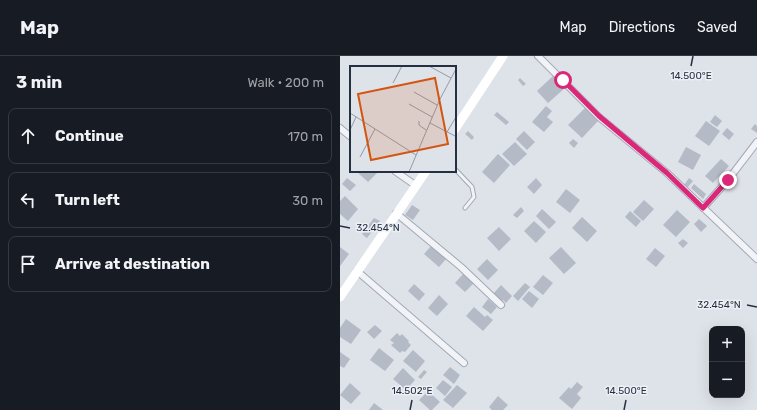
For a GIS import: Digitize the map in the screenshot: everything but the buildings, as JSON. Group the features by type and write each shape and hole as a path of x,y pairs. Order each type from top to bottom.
{"street":[{"path":"456,127 503,56"},
{"path":"538,56 599,116 667,173 757,259"},
{"path":"340,128 350,136"},
{"path":"703,208 728,180 757,142"},
{"path":"396,172 415,185"},
{"path":"340,297 425,172"},
{"path":"396,213 461,266 501,305"},
{"path":"357,271 464,363"}],"lane":[{"path":"456,170 472,187 474,197 465,208"}],"route":[{"path":"563,80 599,116 667,173 703,208 728,180"}]}
